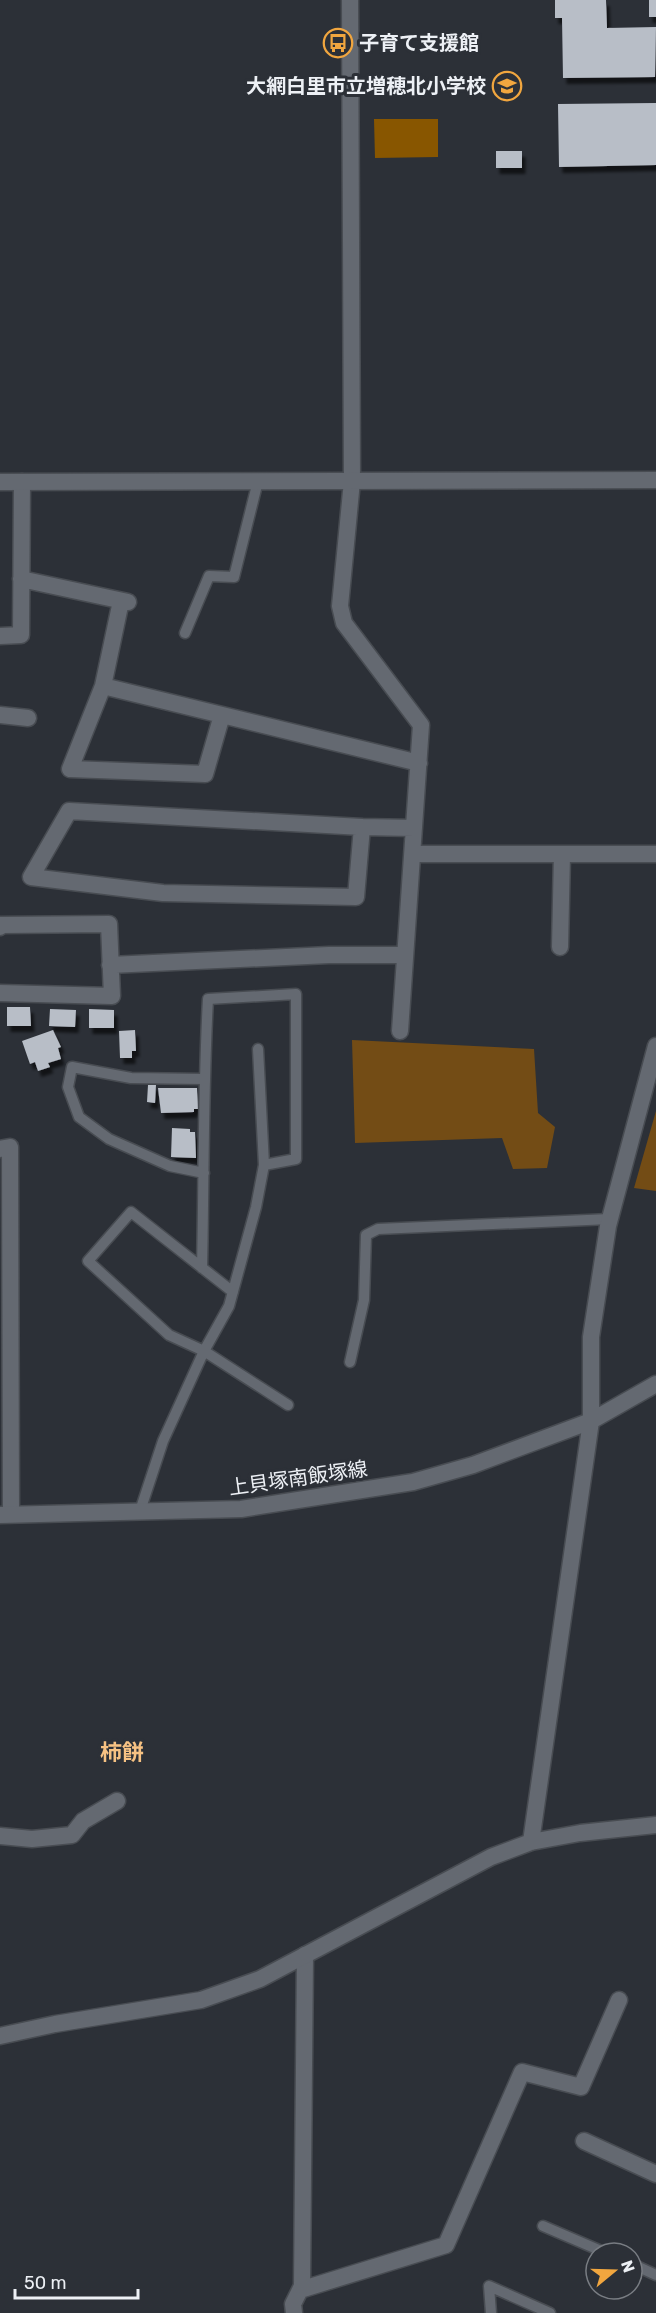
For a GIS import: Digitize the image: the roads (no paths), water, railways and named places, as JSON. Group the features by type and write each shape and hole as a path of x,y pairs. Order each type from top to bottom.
{"street":[{"path":"350,0 352,481 340,606 344,623 421,725 400,1031"},
{"path":"0,482 656,480"},
{"path":"0,636 21,635 22,482"},
{"path":"21,579 124,602 103,686 70,769 205,774 222,715"},
{"path":"103,686 419,763"},
{"path":"0,715 28,718"},
{"path":"362,828 356,897 163,893 31,877 69,811 362,828 414,828"},
{"path":"560,947 562,854"},
{"path":"413,855 656,854"},
{"path":"0,927 1,925 109,924 112,996 0,993"},
{"path":"110,965 329,955 405,955"},
{"path":"531,1842 591,1421 591,1337 610,1219 656,1046"},
{"path":"5,1148 6,1514"},
{"name":"上貝塚南飯塚線","path":"6,1514 242,1509 413,1482 473,1465 591,1421 656,1384"},
{"path":"0,1836 32,1839 72,1834 82,1821 117,1801"},
{"path":"0,2036 55,2024 201,2000 260,1979 491,1857 531,1842 580,1833 656,1825"},
{"path":"294,2313 293,2304 302,2286 304,1955"},
{"path":"300,2290 446,2245 522,2072 581,2087 619,2000"},
{"path":"584,2141 656,2174"}],"lane":[{"path":"184,633 209,576 234,577 258,481"},
{"path":"202,1268 203,1079 208,999 296,994 296,1159 264,1165"},
{"path":"140,1511 164,1441 204,1352 229,1306 256,1207 264,1165 258,1049"},
{"path":"203,1079 130,1078 72,1067 68,1087 79,1117 109,1139 170,1166 204,1173"},
{"path":"233,1292 131,1212 88,1262 169,1335 204,1352 288,1405"},
{"path":"350,1362 364,1300 366,1235 378,1229 610,1219"},
{"path":"543,2226 584,2244"},
{"path":"491,2313 489,2286 550,2313"}],"place":[{"name":"子育て支援館","path":"338,43"},
{"name":"大網白里市立増穂北小学校","path":"507,86"}],"district":[{"name":"柿餅","path":"122,1752"}]}
